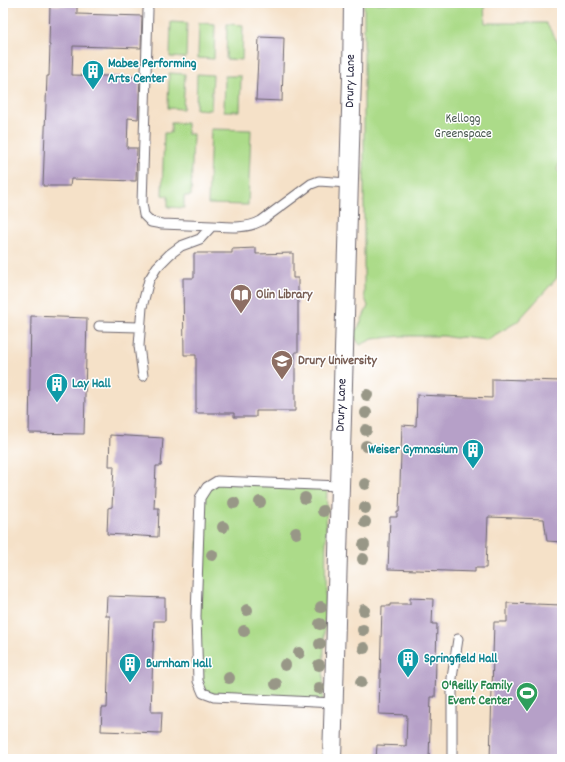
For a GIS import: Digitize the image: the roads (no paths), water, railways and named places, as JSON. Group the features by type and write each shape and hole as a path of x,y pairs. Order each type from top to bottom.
{"street":[{"name":"Drury Lane","path":"332,759 352,3"}],"lane":[{"path":"148,10 142,203 144,215 151,222 162,224 241,227 253,225 261,221 310,184 319,181 348,183"},
{"path":"143,376 138,346 148,280 157,267 170,254 181,246 200,238 212,226"},
{"path":"99,326 140,326"},
{"path":"334,703 214,697 203,693 198,682 196,616 197,566 200,498 207,486 217,481 340,486"},
{"path":"452,759 452,678 458,639"}],"place":[{"name":"Mabee Performing Arts Center","path":"93,90"},
{"name":"Olin Library","path":"241,314"},
{"name":"Drury University","path":"282,380"},
{"name":"Lay Hall","path":"57,404"},
{"name":"Weiser Gymnasium","path":"473,470"},
{"name":"Springfield Hall","path":"408,678"},
{"name":"Burnham Hall","path":"130,684"},
{"name":"O'Reilly Family Event Center","path":"527,712"}],"park label":[{"name":"Kellogg Greenspace","path":"463,126"}]}
